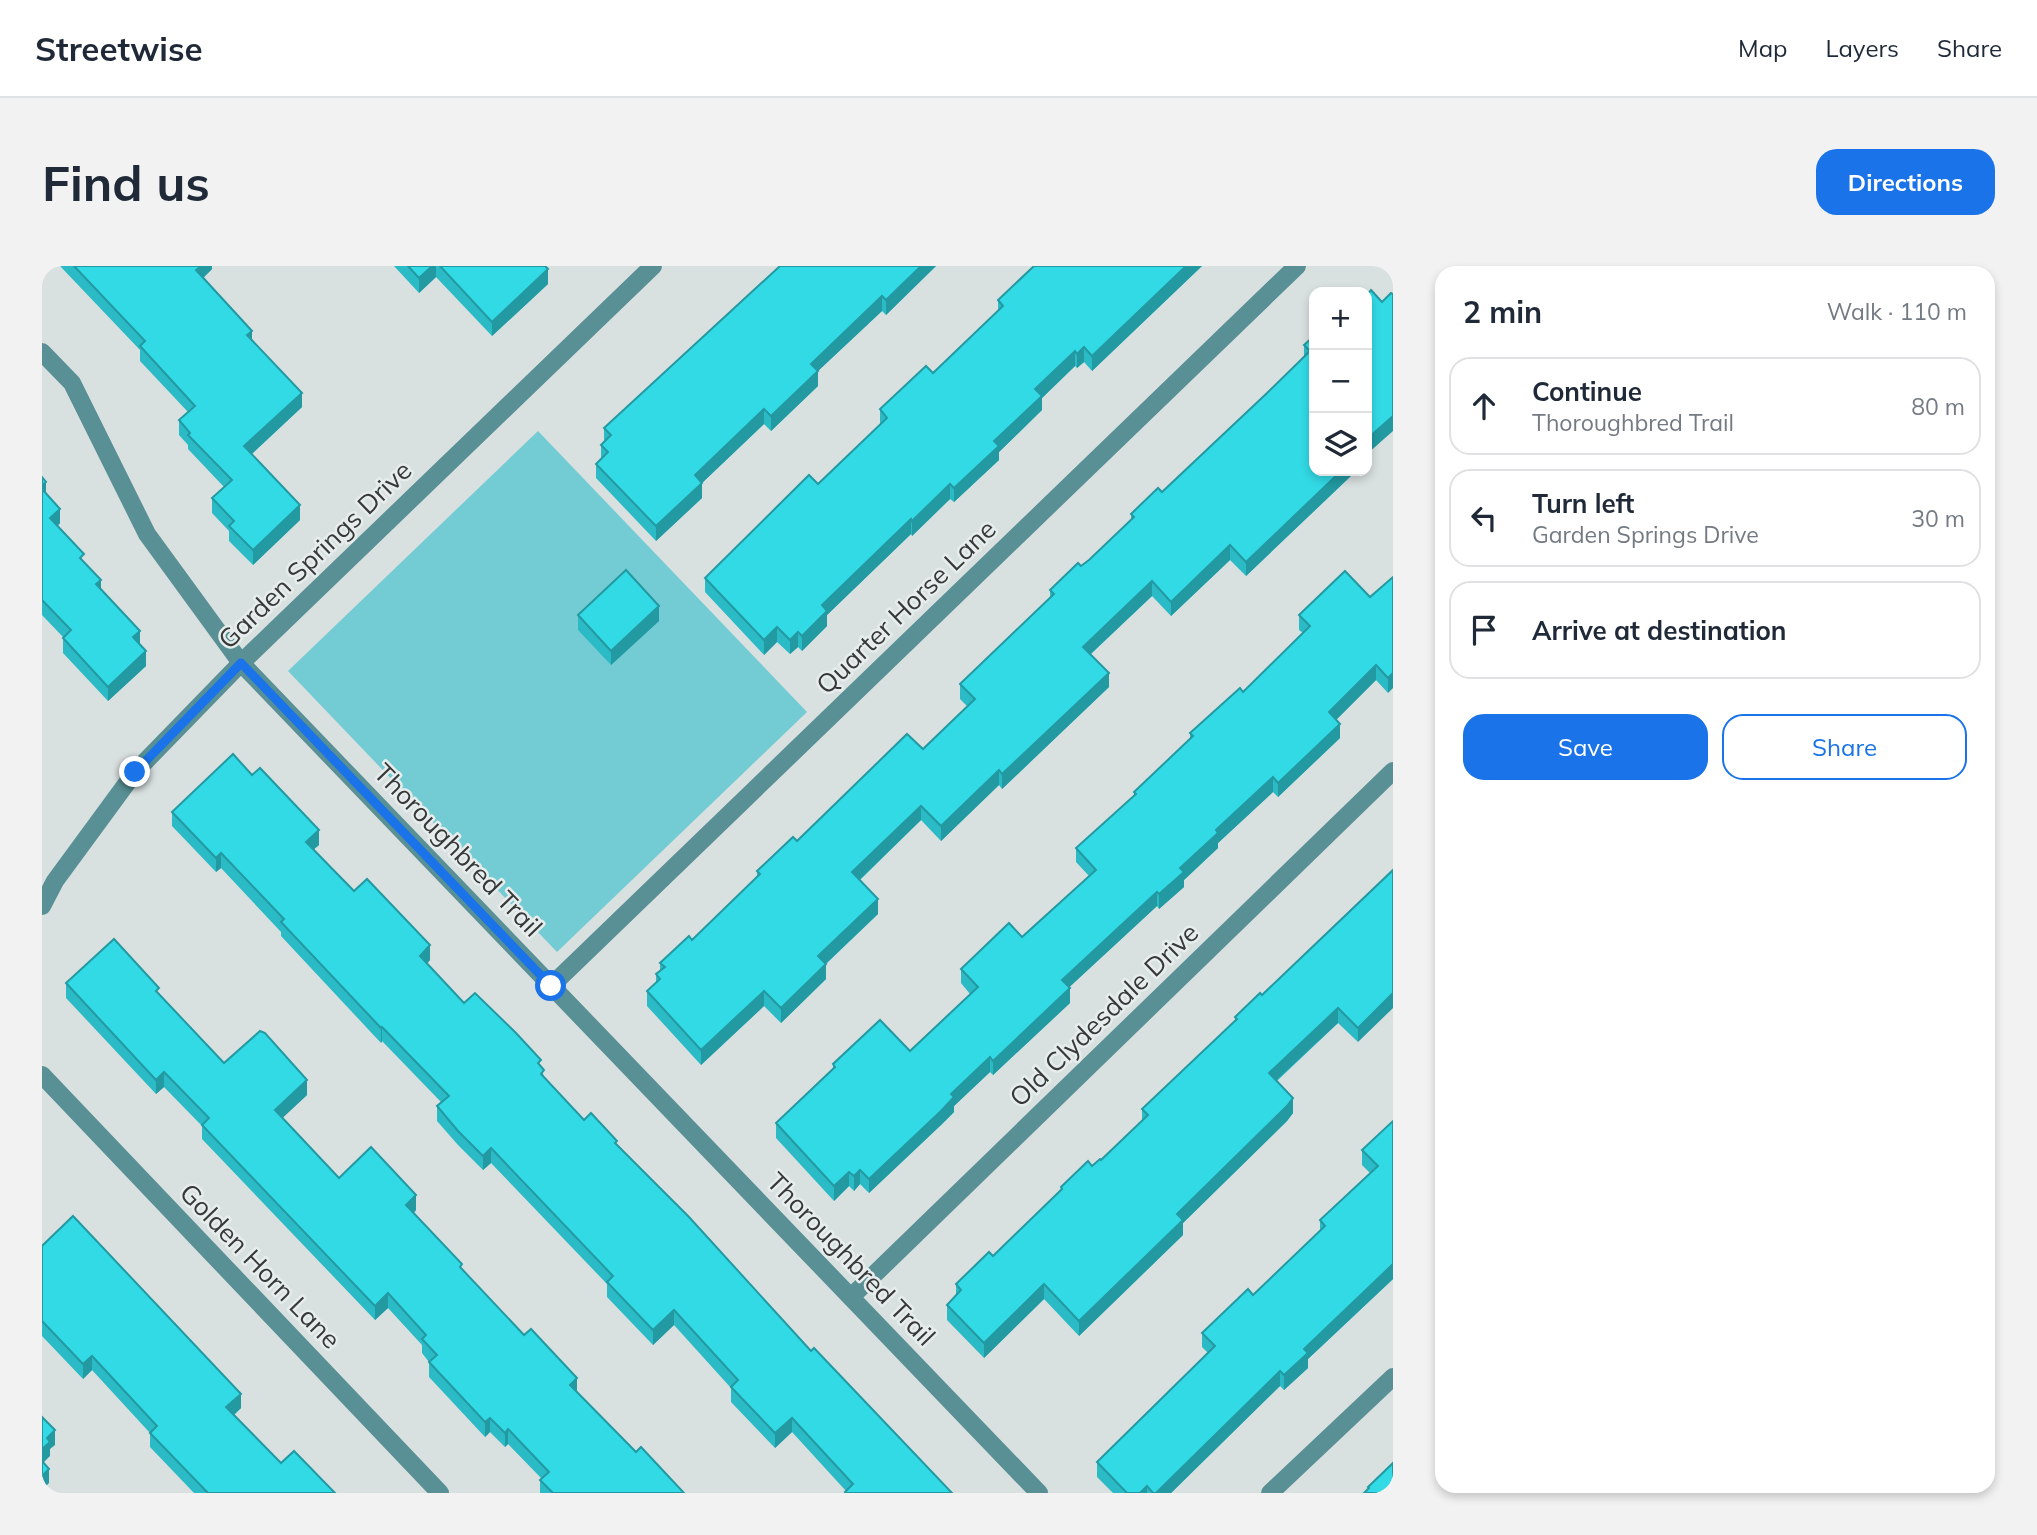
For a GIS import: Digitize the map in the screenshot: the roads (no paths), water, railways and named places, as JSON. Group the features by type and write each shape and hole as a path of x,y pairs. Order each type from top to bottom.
{"street":[{"name":"Quarter Horse Lane","path":"551,986 1297,266"},
{"name":"Garden Springs Drive","path":"42,906 55,881 135,772 241,663 649,267"},
{"name":"Thoroughbred Trail","path":"42,352 72,383 147,534 241,663 1039,1493"},
{"name":"Old Clydesdale Drive","path":"851,1297 1393,771"},
{"name":"Golden Horn Lane","path":"42,1075 440,1493"},
{"path":"1270,1493 1393,1377"}]}
